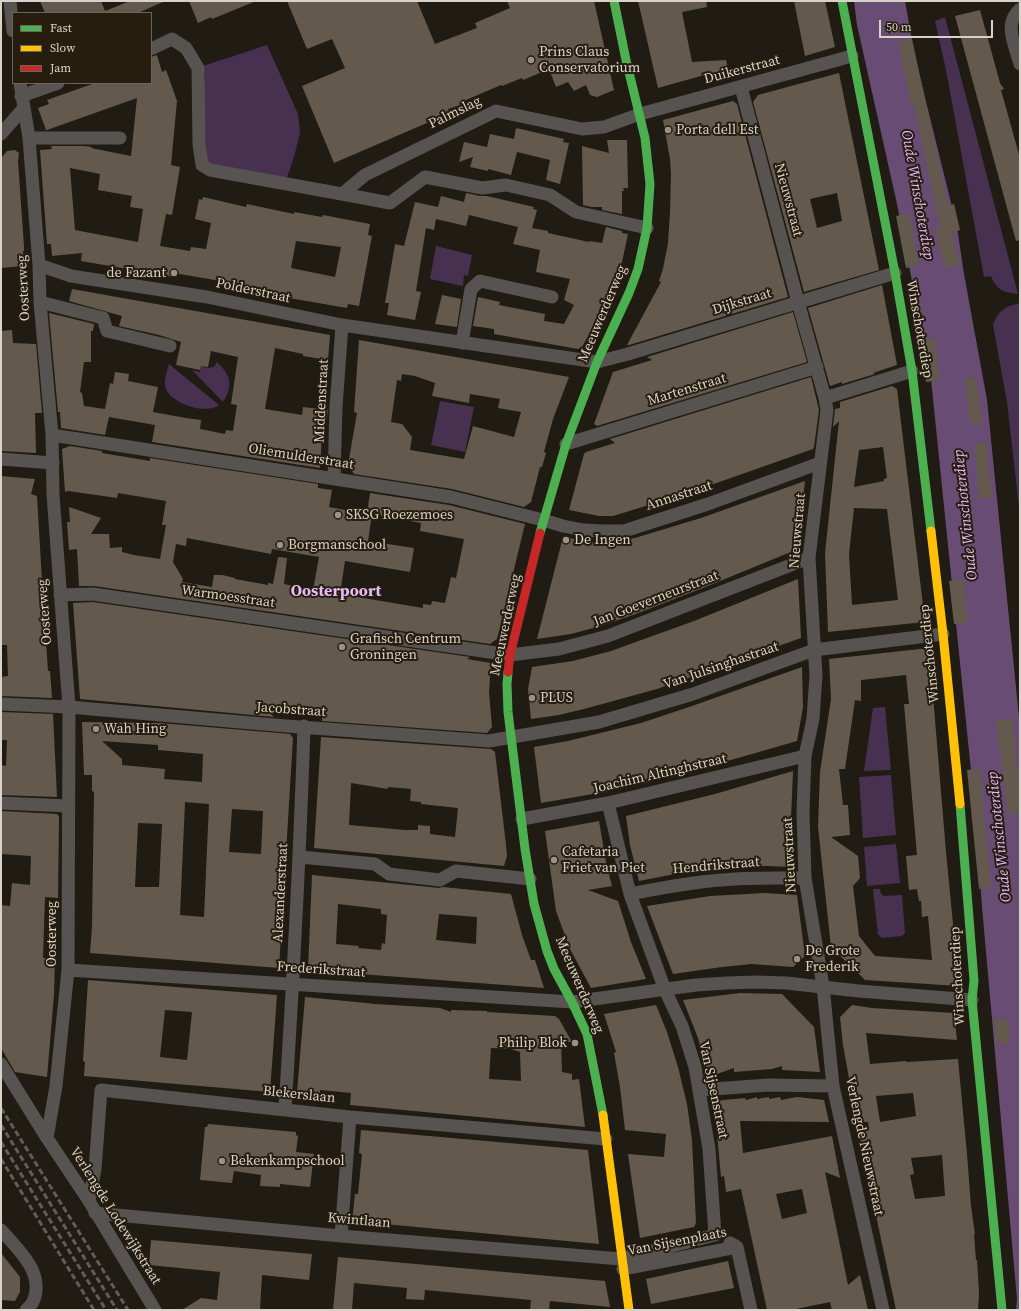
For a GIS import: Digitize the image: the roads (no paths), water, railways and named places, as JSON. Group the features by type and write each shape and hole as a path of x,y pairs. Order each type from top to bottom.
{"street":[{"path":"10,1 12,20"},
{"name":"Meeuwerderweg","path":"614,1 626,60 640,114 648,162 649,199 647,228 638,269 629,293 597,362 566,444 543,520 510,656 507,684 508,712 530,879 540,928 547,951 554,969 572,1002 586,1034 592,1056 602,1108 629,1310"},
{"name":"Winschoterdiep","path":"842,1 895,273 912,371 943,634 966,870 974,981 972,1000 1002,1310"},
{"path":"1020,9 1012,18 1011,25 1011,32 1020,64"},
{"path":"152,49 172,39 186,48 198,68 198,144 202,164 210,170 390,203 425,177 482,188 506,185 550,195 576,212 647,228"},
{"name":"Duikerstraat","path":"640,114 852,56"},
{"name":"Oosterweg","path":"20,84 22,103 29,138 39,265 40,302 52,435 53,495 68,707 68,970 56,1086 47,1138"},
{"path":"1,134 22,103 56,84"},
{"name":"Nieuwstraat","path":"741,87 798,302 826,398 827,410 809,558 816,675 815,700 809,737 804,756 803,812 805,878 823,986"},
{"name":"Palmslag","path":"342,194 365,175 496,112 582,129 604,127 640,114"},
{"path":"29,138 120,138"},
{"name":"Polderstraat","path":"39,265 71,276 207,297 342,325 597,362"},
{"name":"Dijkstraat","path":"597,362 628,354 895,273"},
{"path":"462,343 471,289 480,281 552,297"},
{"path":"40,302 103,318 107,332 170,346"},
{"name":"Middenstraat","path":"334,478 336,407 342,325"},
{"name":"Martenstraat","path":"566,444 817,367"},
{"path":"826,398 912,371"},
{"name":"Oliemulderstraat","path":"52,435 451,497 543,520"},
{"path":"1,459 53,463"},
{"name":"Annastraat","path":"543,520 583,530 603,532 624,531 708,504 820,463"},
{"name":"Jan Goeverneurstraat","path":"510,656 559,649 608,636 809,558"},
{"name":"Warmoesstraat","path":"60,595 93,594 510,656"},
{"name":"Van Julsinghastraat","path":"512,738 607,720 693,694 814,650 943,634"},
{"name":"Jacobstraat","path":"1,704 68,707 489,741 512,738"},
{"name":"Alexanderstraat","path":"285,1110 300,857 304,726"},
{"name":"Joachim Altinghstraat","path":"522,819 608,803 804,756"},
{"path":"1,803 68,806"},
{"name":"Van Sijsenstraat","path":"608,803 630,894 665,990 682,1026 700,1090 709,1149 715,1235"},
{"path":"300,857 375,864 389,874 440,880 456,871 530,879"},
{"name":"Hendrikstraat","path":"630,894 692,883 722,880 805,878"},
{"name":"Frederikstraat","path":"68,970 572,1002 726,982 786,983 859,991 972,1000"},
{"name":"Verlengde Nieuwstraat","path":"823,986 833,1086 883,1310"},
{"name":"Verlengde Lodewijkstraat","path":"1,1064 47,1138 89,1201 155,1310"},
{"path":"700,1090 768,1085 833,1086"},
{"name":"Blekerslaan","path":"89,1201 95,1169 100,1090 350,1117 606,1139"},
{"path":"341,1236 350,1117"},
{"name":"Kwintlaan","path":"95,1213 622,1264"},
{"path":"1,1230 29,1264 34,1274 36,1295 27,1309"},
{"path":"715,1235 737,1248 751,1310"},
{"name":"Van Sijsenplaats","path":"622,1264 715,1235"},
{"name":"Van Sijsenplaats","path":"622,1264 737,1248"}],"water":[{"name":"Oude Winschoterdiep","path":"854,1 905,1 915,57 957,227 987,400 1020,727 1020,1310 1016,1310 1017,1299 982,907 974,800 931,379 897,204 857,25"}],"railway":[{"path":"1,1108 128,1310"},
{"path":"1,1125 117,1310"},
{"path":"1,1142 106,1310"},
{"path":"1,1159 94,1310"}],"place":[{"name":"Prins Claus Conservatorium","path":"531,60"},
{"name":"Porta dell Est","path":"668,130"},
{"name":"de Fazant","path":"174,273"},
{"name":"SKSG Roezemoes","path":"338,515"},
{"name":"De Ingen","path":"566,540"},
{"name":"Borgmanschool","path":"280,545"},
{"name":"Grafisch Centrum Groningen","path":"342,647"},
{"name":"PLUS","path":"532,698"},
{"name":"Wah Hing","path":"96,729"},
{"name":"Cafetaria Friet van Piet","path":"554,860"},
{"name":"De Grote Frederik","path":"797,959"},
{"name":"Philip Blok","path":"575,1043"},
{"name":"Bekenkampschool","path":"222,1161"}],"district":[{"name":"Oosterpoort","path":"336,592"}]}
